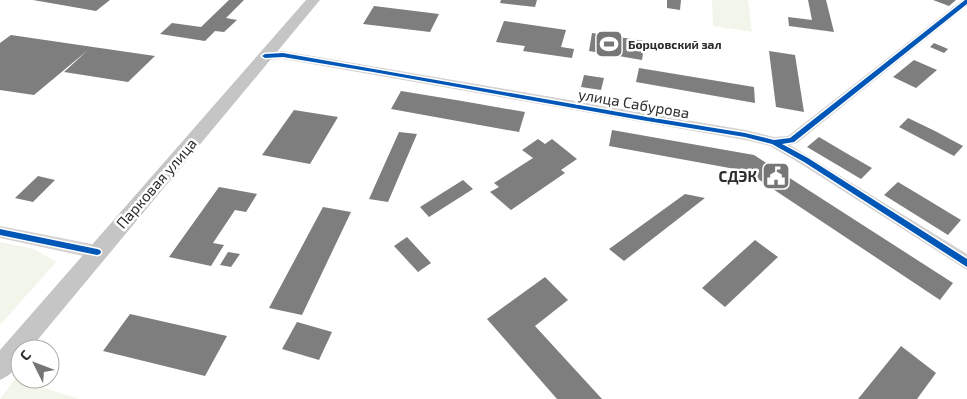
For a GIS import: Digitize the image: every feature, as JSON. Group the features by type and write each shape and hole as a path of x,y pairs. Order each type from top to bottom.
{"main road":[{"name":"Парковая улица","path":"0,368 96,252 313,0"}],"street":[{"path":"774,142 792,140 967,1"},
{"name":"улица Сабурова","path":"265,56 283,55 402,75 633,117 745,135 774,142 806,160 967,263"},
{"path":"0,232 96,252"}],"shaded area":[{"path":"712,0 748,0 752,32 713,26"},
{"path":"0,242 34,249 56,262 0,325"},
{"path":"10,386 10,389 47,389 79,399 0,399"}],"building":[{"path":"33,0 110,0 96,11"},
{"path":"229,0 244,0 226,18 237,20 224,32 215,31 205,41 160,34 172,23 201,27"},
{"path":"501,0 537,0 535,7 500,3"},
{"path":"667,0 681,0 680,10 667,8"},
{"path":"808,0 826,0 834,32 789,26 788,17 812,20"},
{"path":"933,0 956,0 949,6"},
{"path":"374,6 439,14 430,32 363,24"},
{"path":"504,21 566,30 561,47 574,49 572,58 523,51 525,46 496,42"},
{"path":"592,33 645,41 642,60 589,51"},
{"path":"11,35 155,56 128,82 64,72 88,50 34,95 0,90 0,43"},
{"path":"934,43 948,49 944,53 930,47"},
{"path":"769,51 795,55 804,112 776,107"},
{"path":"914,60 937,70 916,88 893,77"},
{"path":"639,68 754,87 755,103 636,82"},
{"path":"584,75 604,78 601,90 581,87"},
{"path":"401,91 525,112 519,132 391,109"},
{"path":"294,110 338,117 310,164 262,155"},
{"path":"908,118 963,146 954,156 899,127"},
{"path":"612,130 754,155 953,283 940,300 746,171 609,146"},
{"path":"399,132 417,134 388,202 369,199"},
{"path":"819,137 872,168 861,179 807,147"},
{"path":"538,139 545,144 552,139 577,159 561,170 565,173 511,210 490,192 499,187 494,183 533,158 522,150"},
{"path":"38,176 55,180 33,202 15,198"},
{"path":"463,180 473,189 429,217 420,207"},
{"path":"898,182 961,220 948,235 884,195"},
{"path":"219,187 257,194 246,212 235,210 213,243 224,245 211,266 169,257"},
{"path":"685,194 705,198 624,261 609,249"},
{"path":"323,207 351,212 302,315 269,308"},
{"path":"407,237 431,263 418,272 394,246"},
{"path":"755,240 778,257 725,307 702,288"},
{"path":"228,252 240,254 231,267 220,265"},
{"path":"545,277 568,300 535,326 602,399 557,399 487,319"},
{"path":"130,314 227,336 205,376 103,351"},
{"path":"297,322 332,332 319,360 282,349"},
{"path":"901,346 936,373 917,399 858,399"}],"cycle path":[{"path":"774,142 792,140 967,1"},
{"path":"265,56 283,55 373,70 745,135 774,142 806,160 967,263"},
{"path":"0,232 97,252"}],"place":[{"name":"Борцовский зал","path":"609,44"},
{"name":"СДЭК","path":"776,176"}]}
